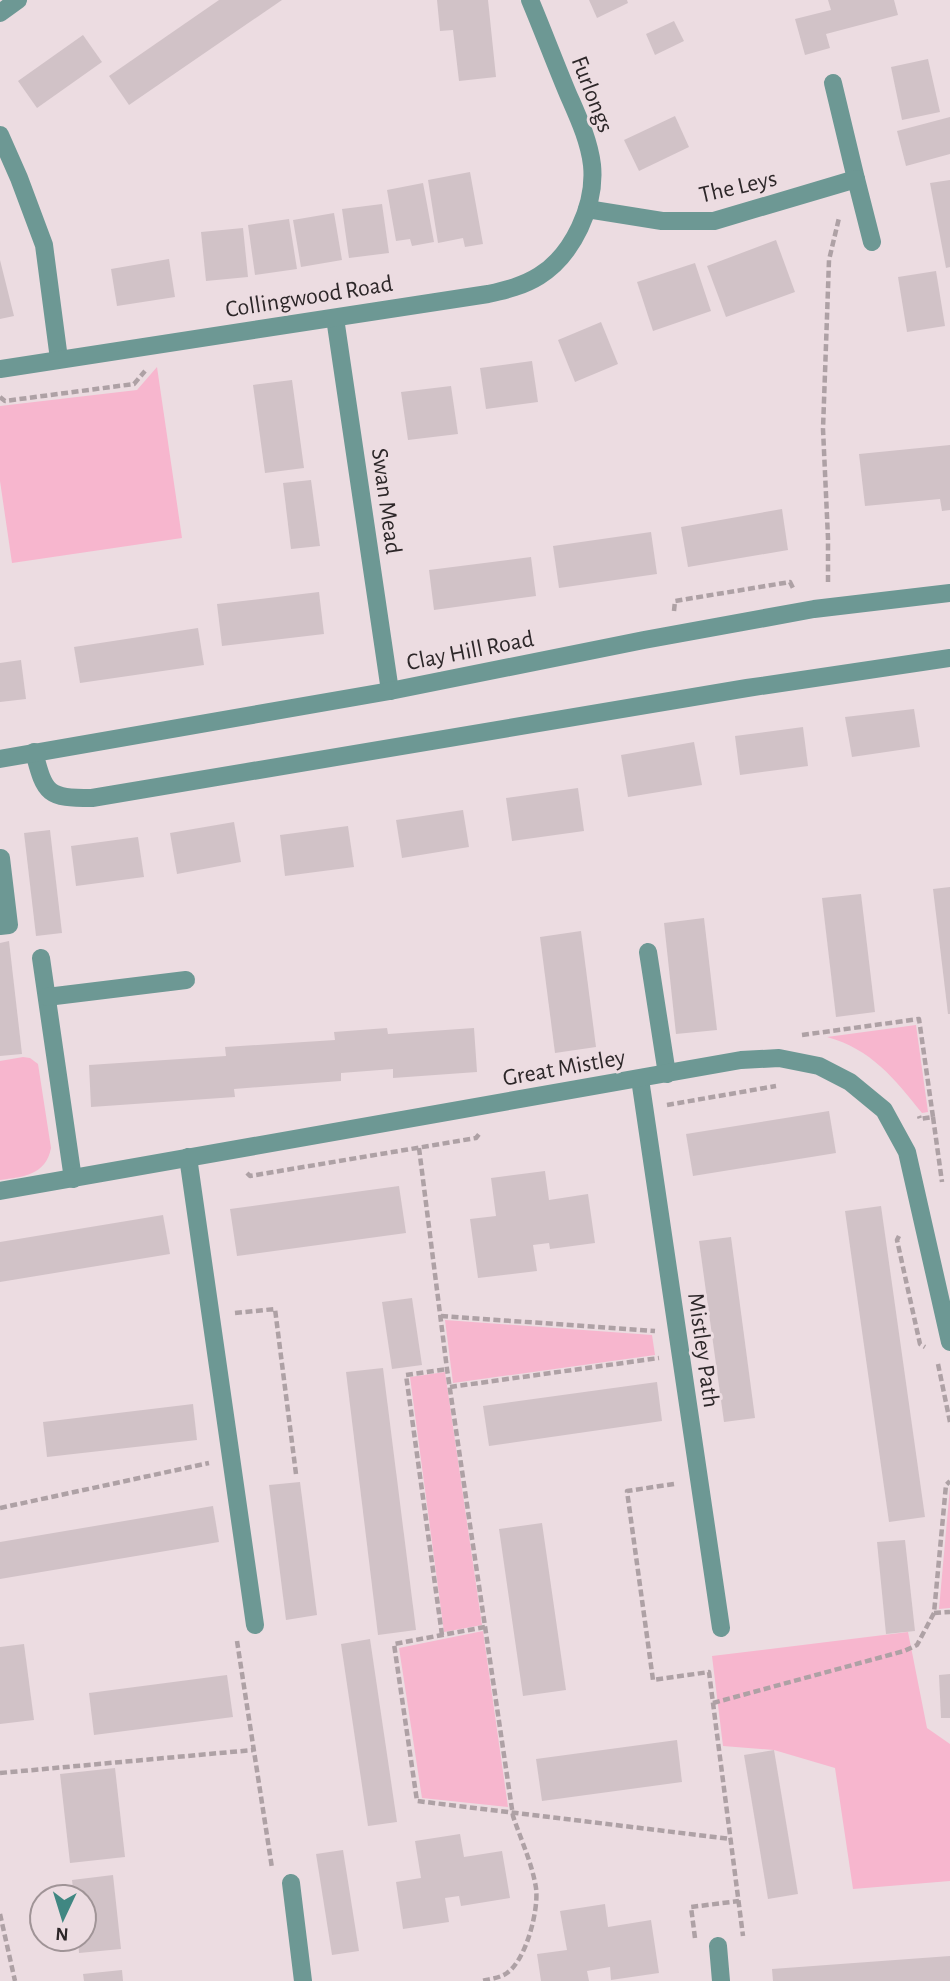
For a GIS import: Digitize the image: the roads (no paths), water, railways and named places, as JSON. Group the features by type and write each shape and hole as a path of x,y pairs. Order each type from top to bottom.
{"street":[{"path":"0,13 18,0"},
{"name":"Furlongs","path":"530,0 586,138 592,166 591,193 587,209"},
{"path":"833,83 872,242"},
{"path":"0,135 44,245 59,359"},
{"name":"The Leys","path":"587,209 662,221 714,221 856,179"},
{"name":"Collingwood Road","path":"0,369 516,288 541,276 567,249 579,230 587,209"},
{"name":"Swan Mead","path":"335,318 390,691"},
{"name":"Clay Hill Road","path":"0,759 390,691 644,639 814,609 950,593"},
{"path":"34,752 41,779 48,790 62,798 93,798 747,688 950,659"},
{"path":"0,926 9,925 1,858"},
{"path":"648,952 667,1074"},
{"path":"41,958 73,1179"},
{"path":"47,997 186,980"},
{"name":"Great Mistley","path":"0,1191 741,1060 779,1058 819,1066 850,1082 884,1110 907,1152 950,1342"},
{"name":"Mistley Path","path":"640,1079 721,1628"},
{"path":"188,1157 255,1625"},
{"path":"291,1882 303,1981"},
{"path":"718,1946 722,1981"}]}
